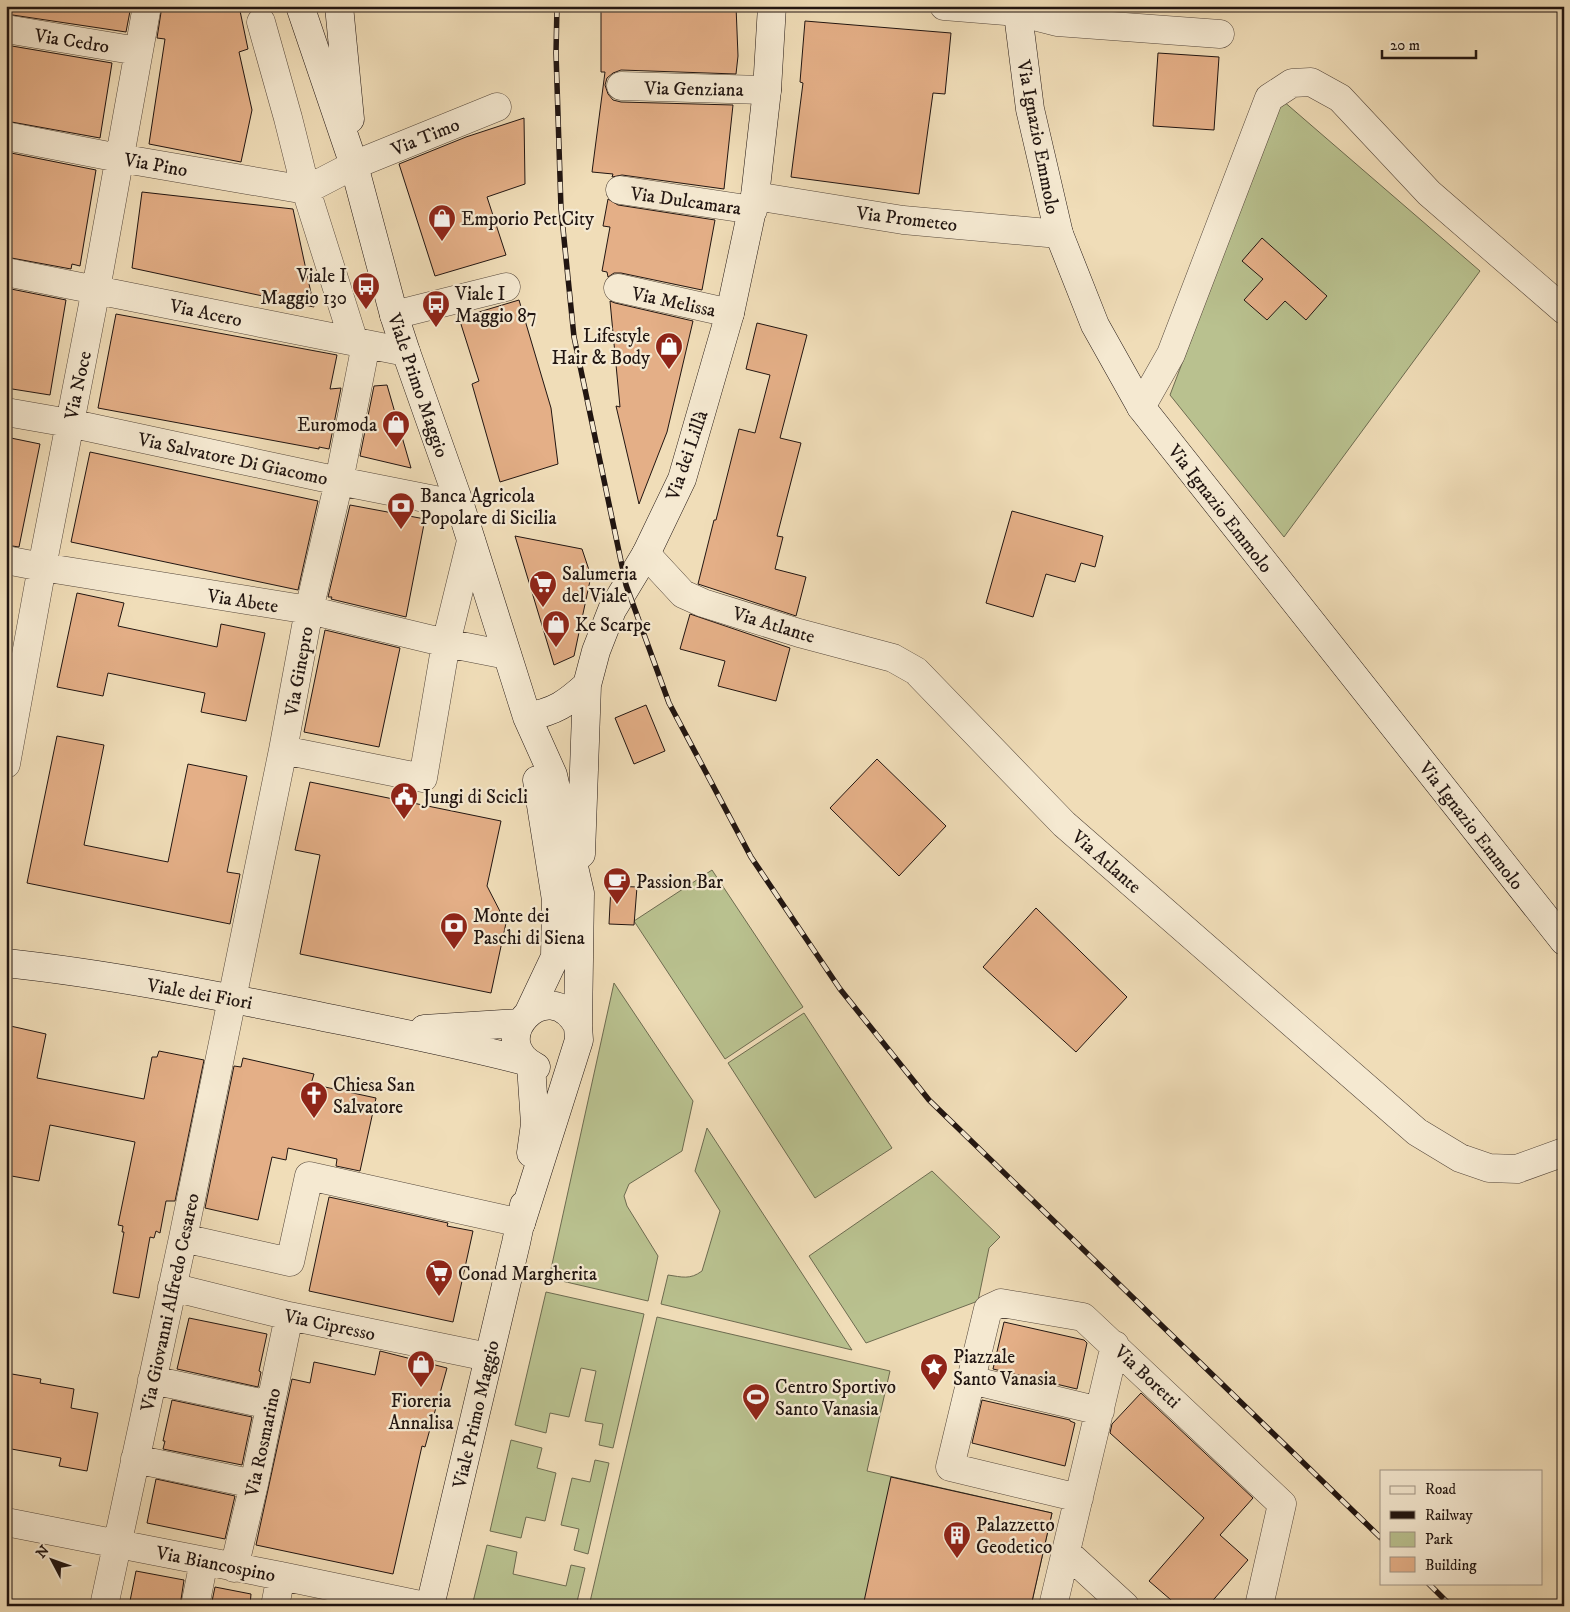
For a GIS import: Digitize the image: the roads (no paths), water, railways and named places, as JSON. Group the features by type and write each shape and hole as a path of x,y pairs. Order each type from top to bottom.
{"street":[{"name":"Via Noce","path":"6,764 69,422 96,289 147,6"},
{"path":"300,6 354,165"},
{"path":"339,6 354,165"},
{"name":"Via dei Lillà","path":"580,893 587,685 596,650 612,610 646,554 682,479 730,313 754,203 767,90 772,6"},
{"path":"944,6 1017,9 1057,22 1220,34"},
{"name":"Via Ignazio Emmolo","path":"1017,9 1030,109 1059,234 1095,325 1141,407 1564,941"},
{"path":"261,22 306,190 360,343"},
{"name":"Via Cedro","path":"6,29 138,51"},
{"path":"1141,407 1171,354 1269,98 1292,83 1311,82 1340,98 1429,192 1564,310"},
{"name":"Via Genziana","path":"620,86 767,90"},
{"name":"Via Timo","path":"306,190 354,165 497,107"},
{"name":"Via Pino","path":"6,136 119,158 306,190"},
{"name":"Viale Primo Maggio","path":"354,165 394,315 460,505 527,717"},
{"name":"Via Dulcamara","path":"620,190 754,203"},
{"name":"Via Prometeo","path":"754,203 904,220 1059,234"},
{"name":"Via Acero","path":"6,272 406,352"},
{"path":"394,315 506,287"},
{"name":"Via Melissa","path":"618,288 730,313"},
{"name":"Via Ginepro","path":"232,998 283,750 309,610 339,481 360,343"},
{"name":"Via Salvatore Di Giacomo","path":"6,412 69,422 339,481 460,505"},
{"path":"283,750 423,778 446,643 471,542"},
{"name":"Via Atlante","path":"646,554 683,594 799,633 893,658 916,671 1064,824 1417,1132 1460,1158 1489,1168 1516,1169 1564,1152"},
{"name":"Via Abete","path":"6,560 309,610 446,643 507,655"},
{"path":"527,717 548,713 567,703 587,685"},
{"path":"521,1223 579,1040 580,893 552,775 527,717"},
{"path":"521,1223 535,1124 529,1064 522,1057 516,1037 555,957 556,900 527,717"},
{"name":"Viale dei Fiori","path":"6,963 53,968 232,998 392,1031"},
{"name":"Via Giovanni Alfredo Cesareo","path":"104,1606 232,998"},
{"path":"392,1031 525,1017 542,1006 557,1007 569,1014 578,1026"},
{"path":"392,1031 543,1069 555,1069 566,1063 575,1054"},
{"path":"183,1238 290,1262 309,1176 521,1223"},
{"name":"Viale Primo Maggio","path":"430,1606 521,1223"},
{"name":"Via Cipresso","path":"172,1287 289,1316 488,1357"},
{"name":"Via Boretti","path":"978,1382 988,1309 1001,1303 1083,1317 1282,1504 1258,1606"},
{"name":"Via Rosmarino","path":"234,1568 254,1484 289,1316"},
{"path":"1053,1606 1116,1346"},
{"path":"152,1380 270,1405"},
{"path":"1079,1498 950,1467 978,1382 1100,1411"},
{"path":"136,1458 254,1484"},
{"name":"Via Biancospino","path":"6,1522 425,1606"},
{"path":"1066,1552 1125,1606"},
{"path":"195,1606 204,1561"},
{"path":"275,1606 281,1576"}],"railway":[{"path":"557,6 556,53 561,209 574,337 626,585 669,703 751,857 840,989 929,1100 1380,1537"},
{"path":"1429,1584 1451,1606"}],"place":[{"name":"Emporio Pet City","path":"442,242"},
{"name":"Viale I Maggio 130","path":"366,310"},
{"name":"Viale I Maggio 87","path":"436,328"},
{"name":"Lifestyle Hair & Body","path":"669,370"},
{"name":"Euromoda","path":"396,448"},
{"name":"Banca Agricola Popolare di Sicilia","path":"401,530"},
{"name":"Salumeria del Viale","path":"543,608"},
{"name":"Ke Scarpe","path":"556,648"},
{"name":"Jungi di Scicli","path":"404,820"},
{"name":"Passion Bar","path":"617,905"},
{"name":"Monte dei Paschi di Siena","path":"454,950"},
{"name":"Chiesa San Salvatore","path":"314,1119"},
{"name":"Conad Margherita","path":"439,1297"},
{"name":"Fioreria Annalisa","path":"421,1388"},
{"name":"Piazzale Santo Vanasia","path":"934,1391"},
{"name":"Centro Sportivo Santo Vanasia","path":"756,1421"},
{"name":"Palazzetto Geodetico","path":"957,1559"}]}
